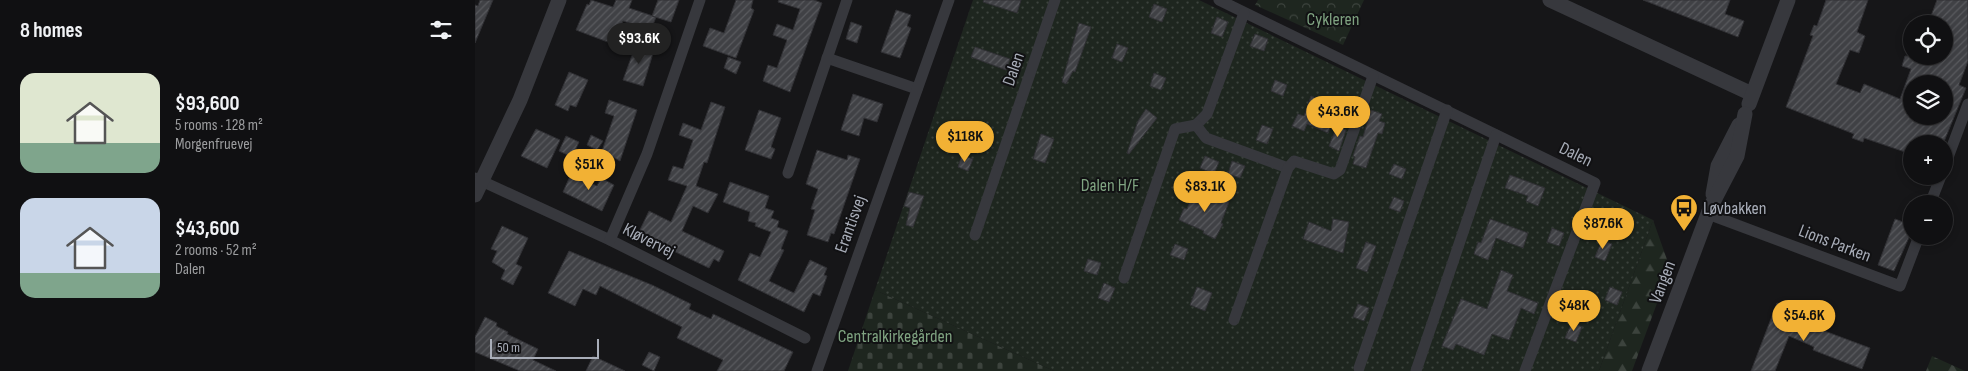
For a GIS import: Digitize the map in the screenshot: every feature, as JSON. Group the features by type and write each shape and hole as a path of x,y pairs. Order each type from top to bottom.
{"street":[{"path":"475,195 479,180 520,100 559,0"},
{"path":"610,240 647,154 699,0"},
{"path":"788,173 847,0"},
{"name":"Erantisvej","path":"817,371 949,0"},
{"name":"Dalen","path":"975,235 1055,0"},
{"name":"Dalen","path":"1219,0 1595,183 1525,371"},
{"path":"1550,0 1752,94"},
{"name":"Vangen","path":"1649,371 1709,210 1718,166 1745,114 1788,0"},
{"path":"1123,278 1175,129 1196,125 1207,114 1244,13"},
{"path":"827,58 917,89"},
{"path":"1234,320 1288,168 1293,161 1334,174 1340,170 1373,76"},
{"path":"1953,144 1968,104"},
{"path":"1359,368 1447,110"},
{"path":"1196,125 1206,138 1288,168"},
{"path":"1416,371 1496,134"},
{"name":"Kløvervej","path":"479,180 610,240 805,338"},
{"name":"Lions Parken","path":"1709,210 1900,286 1916,245"}],"green space":[{"name":"Dalen H/F","path":"973,0 1199,0 1653,220 1599,371 1054,371 875,290"},
{"name":"Cykleren","path":"1258,0 1364,0 1343,45 1255,5"},
{"path":"1653,220 1670,268 1632,371 1599,371"},
{"name":"Centralkirkegården","path":"875,290 1054,371 848,371"},
{"path":"1932,356 1965,371 1926,371"}],"building":[{"path":"480,0 493,0 475,43 475,5 478,6"},
{"path":"591,0 613,7 616,0 632,0 629,8 656,17 651,30 623,21 613,44 576,30 587,4 589,5"},
{"path":"658,0 679,0 671,22 652,16"},
{"path":"736,0 753,0 751,8 754,10 736,58 703,46 710,28 724,33"},
{"path":"779,0 814,0 822,3 790,92 763,81 768,65 777,68 787,40 773,35 777,24 793,30 800,9 778,2"},
{"path":"984,0 1021,0 1017,13 983,2"},
{"path":"1643,0 1730,0 1725,14 1744,21 1738,37"},
{"path":"1826,0 1868,0 1857,32 1865,36 1859,53 1850,50 1836,84 1860,93 1864,84 1900,99 1903,91 1903,125 1951,125 1947,135 1903,135 1903,151 1864,138 1863,142 1852,138 1854,134 1786,107 1813,36 1810,35 1814,25 1817,26"},
{"path":"1937,0 1968,0 1968,61 1959,85 1966,88 1953,120 1953,75 1909,75 1911,69 1902,66 1903,63 1903,65 1953,65 1953,15 1931,15"},
{"path":"1154,4 1167,9 1162,22 1149,17"},
{"path":"896,10 911,15 907,26 911,28 900,58 881,52"},
{"path":"1217,17 1228,22 1222,37 1211,33"},
{"path":"851,22 862,26 857,43 846,39"},
{"path":"1079,23 1091,27 1075,72 1073,71 1066,84 1062,82"},
{"path":"1255,34 1268,39 1264,51 1250,46"},
{"path":"638,44 654,50 643,86 623,80"},
{"path":"1117,44 1128,48 1122,62 1112,58"},
{"path":"975,47 1010,59 1006,70 971,57"},
{"path":"728,57 741,62 736,74 724,68"},
{"path":"569,72 588,80 576,107 570,105 568,111 555,105"},
{"path":"1154,73 1166,78 1161,90 1150,86"},
{"path":"1275,80 1287,85 1283,96 1271,91"},
{"path":"853,94 883,104 877,122 864,118 859,136 841,130"},
{"path":"1311,96 1338,107 1328,133 1307,124 1304,131 1292,126 1298,114 1304,116"},
{"path":"609,100 637,110 620,161 602,151 614,116 605,113"},
{"path":"711,102 725,107 707,163 704,162 696,186 718,194 708,213 693,206 682,231 724,251 719,262 714,259 709,268 638,234 649,211 671,222 687,186 668,180 673,166 683,169 693,140 679,135 683,123 701,130"},
{"path":"1146,109 1157,118 1129,154 1127,153 1138,121"},
{"path":"759,110 781,118 771,147 775,149 771,159 745,150"},
{"path":"1371,110 1382,114 1379,121 1385,123 1382,134 1378,133 1366,168 1353,164 1355,157 1353,156 1360,136 1363,137"},
{"path":"1262,125 1273,129 1267,144 1256,140"},
{"path":"1337,126 1346,130 1339,151 1329,146"},
{"path":"536,129 560,140 547,168 521,156"},
{"path":"1041,134 1054,139 1045,163 1033,159"},
{"path":"591,135 603,141 597,150 587,145"},
{"path":"566,136 579,142 572,157 559,151"},
{"path":"817,150 847,160 848,155 860,159 834,234 831,233 828,242 807,235 815,210 811,209 818,189 806,184"},
{"path":"962,155 973,159 968,171 958,167"},
{"path":"1205,156 1219,162 1214,174 1200,168"},
{"path":"1232,161 1245,166 1240,178 1228,174"},
{"path":"1394,164 1406,169 1402,179 1389,174"},
{"path":"571,174 597,186 601,178 614,185 602,211 563,192"},
{"path":"1510,175 1545,188 1538,206 1526,201 1528,196 1505,188"},
{"path":"730,182 769,196 765,208 774,211 771,218 779,221 777,227 788,231 781,249 784,250 769,281 794,293 810,260 827,268 824,275 827,276 820,296 813,293 804,312 738,280 750,253 760,257 771,232 755,226 756,223 748,221 750,212 723,202"},
{"path":"1194,189 1229,202 1221,223 1223,224 1215,239 1203,233 1204,231 1179,220 1184,208 1187,209"},
{"path":"909,192 924,196 913,227 906,225 910,208 904,206"},
{"path":"1394,197 1404,201 1400,212 1389,208"},
{"path":"1333,219 1349,222 1343,253 1303,239 1309,222 1331,231"},
{"path":"1490,219 1528,233 1523,248 1496,238 1488,260 1474,254 1478,242 1481,243"},
{"path":"1895,219 1903,222 1903,245 1906,245 1894,271 1878,265"},
{"path":"502,226 528,238 516,264 522,267 513,285 501,279 505,270 492,262 497,251 491,249"},
{"path":"1552,228 1564,233 1559,246 1547,242"},
{"path":"1602,240 1612,244 1605,261 1595,257"},
{"path":"1366,242 1376,246 1367,272 1356,268"},
{"path":"1175,244 1188,249 1184,260 1170,255"},
{"path":"569,251 652,285 691,304 689,309 711,319 713,314 793,352 784,371 717,371 723,360 677,338 682,327 600,286 596,295 583,289 575,306 548,293"},
{"path":"1088,259 1101,263 1097,275 1084,271"},
{"path":"1501,270 1513,275 1507,291 1538,303 1534,314 1521,308 1509,340 1492,334 1484,355 1456,344 1453,350 1442,346 1461,299 1487,309"},
{"path":"1104,283 1115,288 1109,302 1098,298"},
{"path":"1197,287 1212,293 1205,311 1190,305"},
{"path":"1610,287 1622,292 1617,305 1605,300"},
{"path":"1777,303 1798,311 1795,320 1870,348 1862,369 1813,350 1814,347 1789,336 1775,371 1751,371"},
{"path":"1358,304 1369,308 1364,321 1353,317"},
{"path":"485,317 497,323 496,326 508,332 507,334 538,349 533,360 556,371 520,371 475,352 475,337"},
{"path":"1572,322 1582,327 1576,342 1565,338"},
{"path":"649,352 660,357 654,371 642,365"},
{"path":"593,356 625,371 586,371"}],"place":[{"name":"Løvbakken","path":"1684,232"}]}
